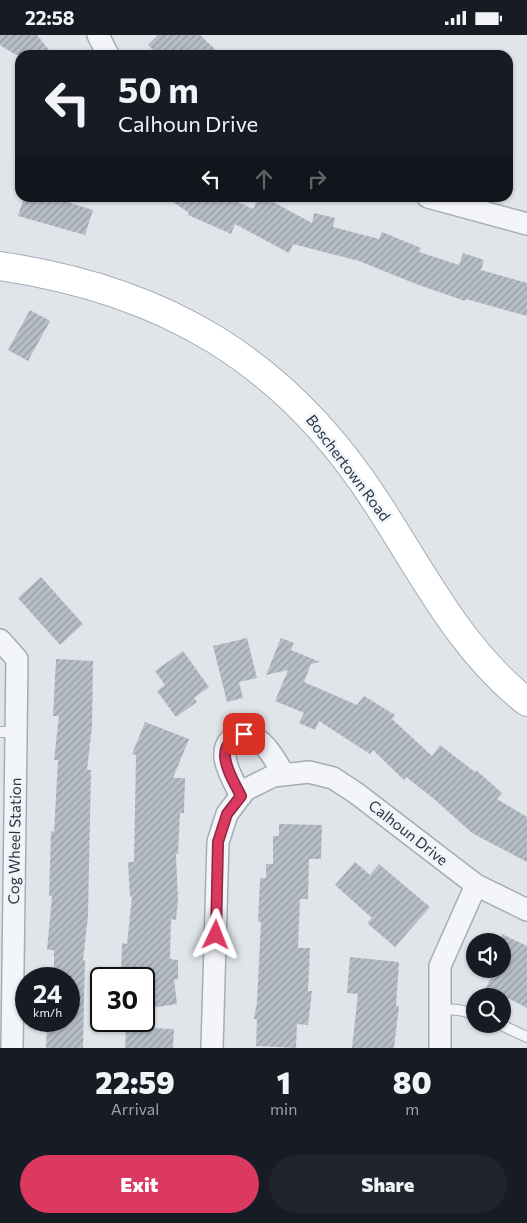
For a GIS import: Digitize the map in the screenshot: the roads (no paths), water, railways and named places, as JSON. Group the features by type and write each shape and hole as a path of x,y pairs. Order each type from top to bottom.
{"street":[{"path":"98,35 106,50"},
{"path":"446,202 527,224"},
{"name":"Boschertown Road","path":"0,266 84,284 154,306 245,358 282,388 316,422 374,498 434,594 472,647 511,690 527,702"},
{"name":"Cog Wheel Station","path":"0,640 17,659 8,732 7,1021 12,1048"},
{"path":"241,796 230,776 225,754 227,745 234,737 244,734 255,738 266,747 284,774"},
{"name":"Calhoun Drive","path":"212,1048 218,842 227,814 245,791 273,776 308,772 333,778 356,793 476,885 527,910"},
{"path":"440,1048 440,965 476,885"}],"lane":[{"path":"440,1009 466,1012"},
{"path":"511,1030 527,1037"}]}
